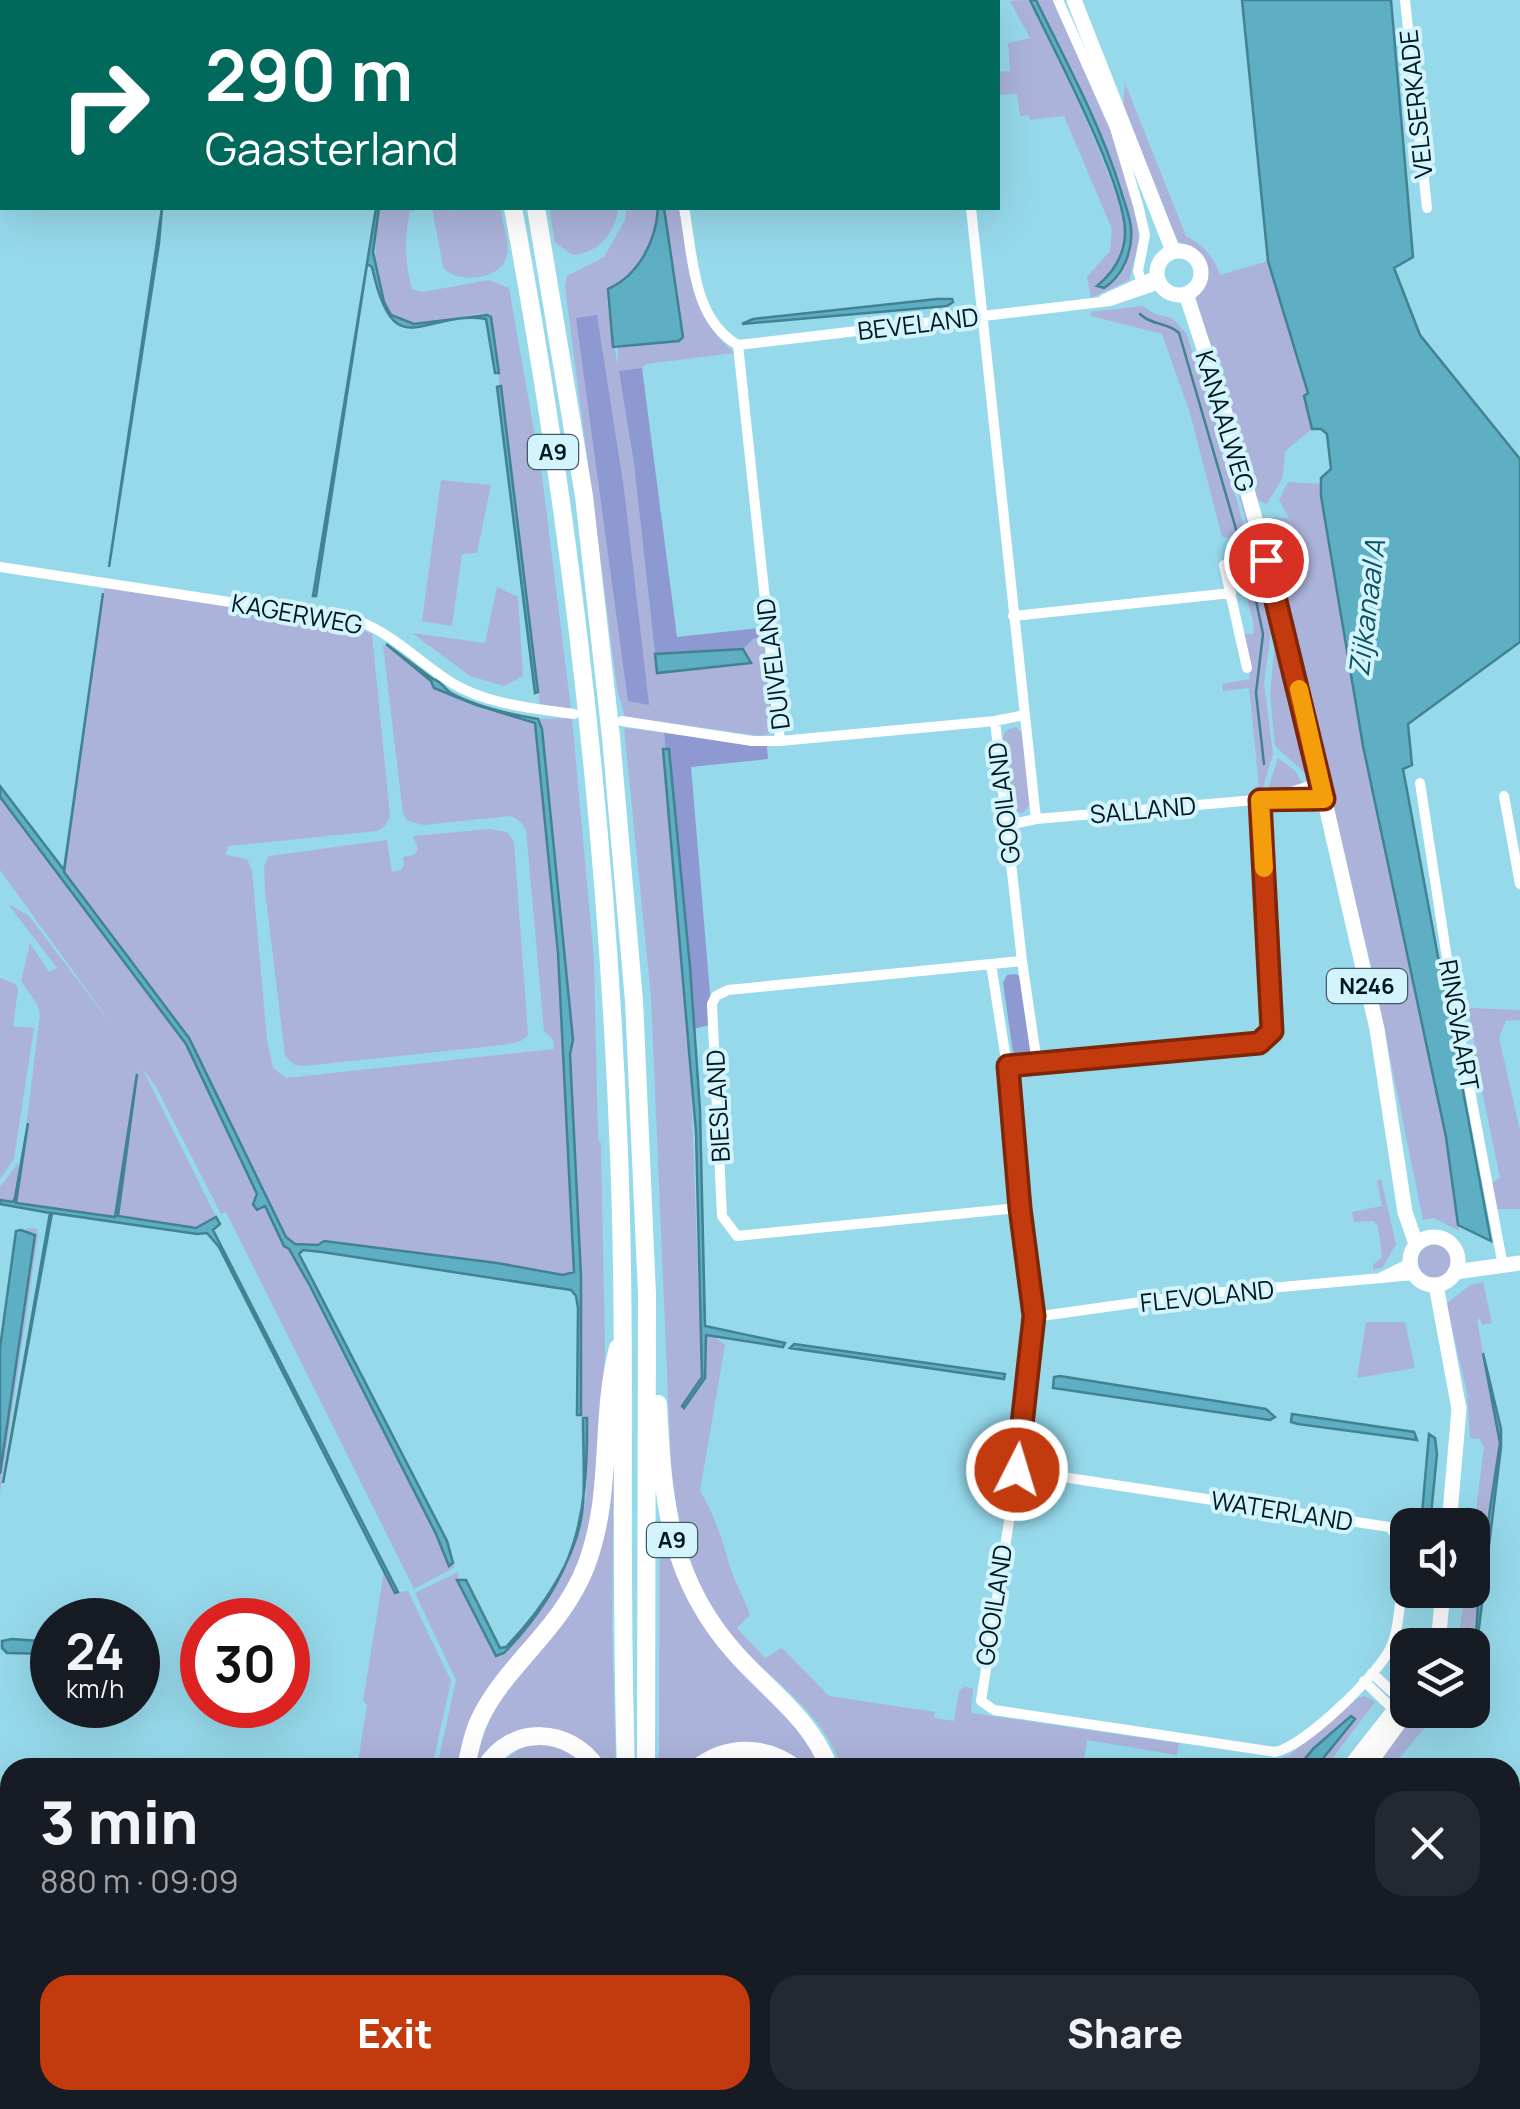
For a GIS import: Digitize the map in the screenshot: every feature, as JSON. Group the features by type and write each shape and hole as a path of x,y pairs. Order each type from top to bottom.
{"highway":[{"name":"A9","path":"512,210 560,498 586,698 611,985 625,1323 622,1626 626,1758"},
{"name":"A9","path":"536,210 584,496 608,701 617,729 647,1294 646,1758"},
{"name":"A9","path":"647,1294 656,1344 664,1497 678,1559 711,1622 734,1652 803,1722 824,1758"},
{"name":"A9","path":"468,1758 474,1734 487,1708 554,1625 585,1568 603,1506 612,1371 625,1323"},
{"path":"493,1758 504,1746 522,1738 543,1736 577,1746 588,1758"},
{"path":"714,1758 740,1750 777,1758"}],"main road":[{"name":"N246","path":"1074,0 1172,251 1194,256 1200,266 1201,278 1196,288 1186,294"},
{"path":"1172,251 1160,260 1158,280 1172,294 1186,294"},
{"name":"KANAALWEG","path":"1186,294 1229,425 1274,590 1377,1029 1402,1192 1416,1244"},
{"name":"KANAALWEG","path":"1402,1192 1416,1220 1433,1236"},
{"name":"N246","path":"1433,1236 1450,1242 1457,1253"},
{"path":"1433,1236 1416,1244 1412,1269 1424,1282 1436,1284 1456,1272 1520,1263"},
{"path":"1456,1272 1457,1253 1502,1266"},
{"path":"1436,1284 1459,1409 1450,1508"},
{"path":"1359,1758 1390,1721"},
{"path":"1372,1758 1390,1728"}],"street":[{"path":"1058,0 1116,128 1145,235 1138,270 1140,281"},
{"name":"VELSERKADE","path":"1405,0 1426,208"},
{"path":"684,210 700,296 712,324 738,345"},
{"name":"GOOILAND","path":"971,210 1036,819"},
{"name":"BEVELAND","path":"1099,302 1140,281 1158,280"},
{"name":"BEVELAND","path":"738,345 1120,299 1158,280"},
{"name":"DUIVELAND","path":"738,345 780,741 1024,715"},
{"path":"1224,565 1248,668"},
{"name":"KAGERWEG","path":"0,567 361,622 394,638 455,685 490,700 574,714"},
{"path":"1013,616 1231,593"},
{"name":"GOOILAND","path":"995,721 1037,1063"},
{"path":"617,729 780,741"},
{"name":"SALLAND","path":"1278,798 1320,782"},
{"name":"RINGVAART","path":"1420,783 1456,1017 1502,1266"},
{"path":"1504,796 1520,884"},
{"name":"SALLAND","path":"1008,825 1036,819 1278,798 1324,799"},
{"path":"1008,1066 1259,1043 1266,1038 1272,1031 1260,800"},
{"name":"BIESLAND","path":"1020,1208 737,1236 722,1216 712,1004 716,996 728,990 1022,961"},
{"name":"GOOILAND","path":"991,964 1008,1066 1034,1316 1017,1470 980,1694 986,1707 1205,1742 1284,1750"},
{"name":"FLEVOLAND","path":"1034,1316 1192,1295 1380,1278 1412,1269"},
{"name":"WATERLAND","path":"1017,1470 1390,1527 1404,1545 1393,1645 1368,1677 1296,1744 1284,1750"},
{"path":"1368,1677 1390,1695"}],"shaded area":[{"path":"1030,0 1116,193 1125,231 1123,246 1115,267 1098,283 1119,277 1130,244 1124,196 1103,138 1036,0 1056,0 1112,128 1136,211 1139,242 1129,280 1091,298 1087,277 1110,251 1112,229 1064,116 1030,120 1028,115 1020,116 1017,94 1000,95 1000,72 1010,71 1008,43 1030,38 1010,1 1003,1"},
{"path":"1125,83 1186,236 1207,252 1220,275 1268,261 1308,394 1305,396 1312,429 1285,451 1283,477 1267,504 1254,493 1223,386 1224,371 1208,338 1196,298 1206,277 1205,268 1198,255 1178,241 1166,214 1123,107"},
{"path":"379,210 414,210 410,212 407,231 412,289 422,292 489,280 509,288 542,476 571,709 540,705 491,317 482,313 420,324 397,319 380,293 376,238"},
{"path":"432,210 500,210 507,255 497,270 468,278 449,273 443,267"},
{"path":"549,210 618,210 614,226 591,250 573,255 555,243"},
{"path":"626,210 658,210 647,247 607,302 618,367 618,347 679,341 683,329 664,210 680,210 689,268 700,305 720,339 735,353 646,364 620,372 657,672 750,662 743,649 753,639 769,635 774,732 761,736 625,717 617,688 565,287 567,276 604,257 625,220"},
{"path":"1143,306 1172,318 1186,333 1212,410 1267,611 1271,632 1264,683 1273,754 1263,788 1255,794 1254,787 1259,786 1249,688 1223,691 1222,684 1250,679 1244,634 1253,634 1254,624 1230,538 1222,537 1190,413 1162,334 1091,316 1090,312"},
{"path":"597,315 624,489 649,705 628,701 576,318"},
{"path":"1198,349 1204,357 1285,647 1285,691 1294,726 1309,759 1307,775 1275,746 1270,694 1276,628"},
{"path":"642,368 677,637 768,627 769,635 753,639 743,649 655,654 634,464 619,371"},
{"path":"441,480 491,485 477,553 462,554 452,626 422,621"},
{"path":"1288,482 1321,484 1363,746 1446,1137 1459,1231 1434,1218 1423,1220 1373,974 1263,518 1289,518 1279,500"},
{"path":"114,587 346,623 372,634 390,816 385,826 377,831 228,846 226,855 247,859 252,871 267,1040 273,1068 286,1078 554,1049 553,1040 544,1031 526,830 511,816 424,825 408,821 403,814 383,645 445,691 475,706 523,717 572,718 594,960 601,1143 605,1350 596,1512 571,1586 468,1725 462,1758 439,1758 456,1680 415,1593 458,1572 458,1582 499,1656 527,1628 561,1576 577,1538 586,1495 587,1419 581,1415 581,1276 570,1054 573,1041 542,729 540,723 535,724 558,953 574,1272 563,1275 325,1241 300,1245 286,1237 188,1038 64,872 104,589"},
{"path":"497,587 518,597 523,676 504,686 470,676 412,633 485,643"},
{"path":"1016,727 1023,734 1031,803 1023,813 1016,812 1011,805 1003,736"},
{"path":"624,728 664,732 689,1030 701,1327 725,1345 700,1491 750,1615 737,1628 765,1658 782,1648 829,1696 935,1712 934,1718 954,1721 959,1691 965,1686 973,1689 971,1713 1179,1743 1177,1755 1087,1740 1084,1758 838,1758 813,1717 744,1650 713,1611 685,1541 671,1467 651,996"},
{"path":"664,732 767,746 768,759 691,767 711,1006 710,1025 689,1030"},
{"path":"1278,758 1295,771 1302,783 1267,792"},
{"path":"0,797 186,1044 257,1195 252,1202 256,1210 265,1205 447,1562 455,1567 414,1589 226,1212 221,1214 156,1087 142,1068 216,1217 196,1228 118,1217 137,1080 115,1218 16,1203 16,1199 0,1200 0,1187 18,1163 20,1175 40,1015 21,981 30,943 49,972 57,968 8,904 28,915 115,1029 0,870"},
{"path":"490,829 507,832 514,842 528,1035 503,1045 295,1065 285,1056 265,890 264,866 269,856 387,840 392,872 401,870 403,857 414,855 418,849 413,836"},
{"path":"1007,975 1020,976 1031,1051 1022,1057 1013,1052 1003,983"},
{"path":"0,978 16,984 18,990 13,1026 34,1028 14,1159 0,1179"},
{"path":"1520,1010 1520,1020 1506,1021 1499,1038 1520,1130 1520,1209 1495,1209 1492,1183 1500,1178 1473,1047 1468,1011"},
{"path":"1381,1179 1396,1244 1383,1267 1373,1270 1382,1257 1378,1226 1373,1221 1354,1222 1352,1212 1382,1206 1377,1181"},
{"path":"27,1228 37,1229 38,1235 0,1493 35,1235"},
{"path":"1435,1244 1447,1249 1452,1261 1447,1273 1435,1278 1423,1273 1418,1261 1423,1249"},
{"path":"1483,1282 1492,1323 1482,1325 1480,1318 1477,1321 1500,1443 1490,1515 1490,1508 1476,1508 1484,1447 1480,1439 1470,1438 1467,1392 1446,1304 1470,1285"},
{"path":"1366,1322 1405,1322 1415,1368 1357,1378"},
{"path":"614,1458 616,1758 587,1758 546,1733 498,1758 475,1758 496,1703 557,1628"},
{"path":"660,1502 676,1567 820,1758 788,1758 780,1753 748,1758 659,1758"},
{"path":"384,1571 395,1593 408,1591 451,1681 434,1758 359,1758 367,1704 363,1701"},
{"path":"1463,1608 1477,1608 1474,1628 1460,1628"},
{"path":"1365,1696 1375,1702 1333,1758 1323,1758 1355,1719 1351,1716 1306,1758 1281,1758 1290,1755"},
{"path":"1400,1728 1424,1728 1399,1758 1379,1758"},
{"path":"542,1744 568,1750 577,1758 508,1758 522,1747"}],"water":[{"path":"1030,0 1036,0 1093,118 1129,219 1128,254 1117,277 1104,288 1097,286 1113,270 1122,250 1122,212 1087,117"},
{"name":"Zijkanaal A","path":"1242,0 1391,0 1413,257 1394,268 1420,335 1520,459 1520,642 1408,724 1412,765 1403,769 1491,1241 1458,1225 1446,1137 1363,746 1321,496 1321,478 1331,469 1327,434 1312,429 1304,396 1308,393 1268,261"},
{"path":"162,210 162,210 159,243 109,567"},
{"path":"376,210 379,210 373,252 384,302 391,315 414,324 487,315 491,317 499,373 495,373 486,319 464,318 414,328 401,326 390,317 381,298 372,267 367,264 313,596"},
{"path":"658,210 664,210 683,337 679,341 613,347 608,289 637,266 654,233"},
{"path":"937,299 953,302 947,306 742,324 753,319"},
{"path":"501,386 538,692 535,693 497,387"},
{"path":"103,593 64,872 189,1038 286,1237 295,1244 318,1245 324,1241 563,1275 574,1272 558,953 535,723 476,705 434,688 431,681 386,644 451,693 493,709 538,719 542,729 573,1040 570,1054 581,1276 581,1415 577,1415 578,1308 571,1290 322,1252 303,1250 299,1254 447,1541 453,1563 449,1566 310,1286 284,1246 265,1206 257,1210 253,1204 257,1194 186,1044 0,797 0,786 64,870"},
{"path":"743,649 751,663 657,673 655,654"},
{"path":"663,749 669,749 690,967 700,1110 705,1326 785,1343 783,1347 706,1335 705,1378 684,1408 702,1377 696,1132"},
{"path":"137,1074 118,1216 196,1228 216,1217 220,1224 213,1230 398,1592 395,1593 219,1247 207,1233 52,1213 3,1483 50,1213 0,1204 0,1200 13,1202 15,1198 28,1123 16,1203 115,1217"},
{"path":"16,1231 35,1235 0,1474 0,1348"},
{"path":"794,1344 1005,1374 1004,1379 790,1348"},
{"path":"1483,1353 1501,1429 1501,1447 1490,1537 1490,1509 1500,1443"},
{"path":"1054,1377 1266,1409 1275,1417 1270,1420 1053,1388"},
{"path":"1292,1414 1414,1432 1417,1440 1298,1424 1291,1422"},
{"path":"583,1418 587,1418 587,1454 584,1494"},
{"path":"1429,1434 1435,1438 1437,1454 1432,1508 1422,1508"},
{"path":"565,1566 528,1626 504,1653 496,1656 457,1580 466,1580 500,1648 506,1647 532,1617"},
{"path":"1478,1608 1481,1608 1479,1628"},
{"path":"30,1640 30,1654 7,1653 2,1641"},
{"path":"1351,1716 1355,1719 1323,1758 1306,1758"}],"waterway":[{"path":"1140,314 1179,333 1254,591 1263,634 1256,693 1264,764"}],"slow traffic":[{"path":"1264,868 1260,800 1324,799 1299,689"}],"route":[{"path":"1017,1470 1034,1316 1008,1066 1259,1043 1272,1031 1260,800 1324,799 1266,560"}]}
